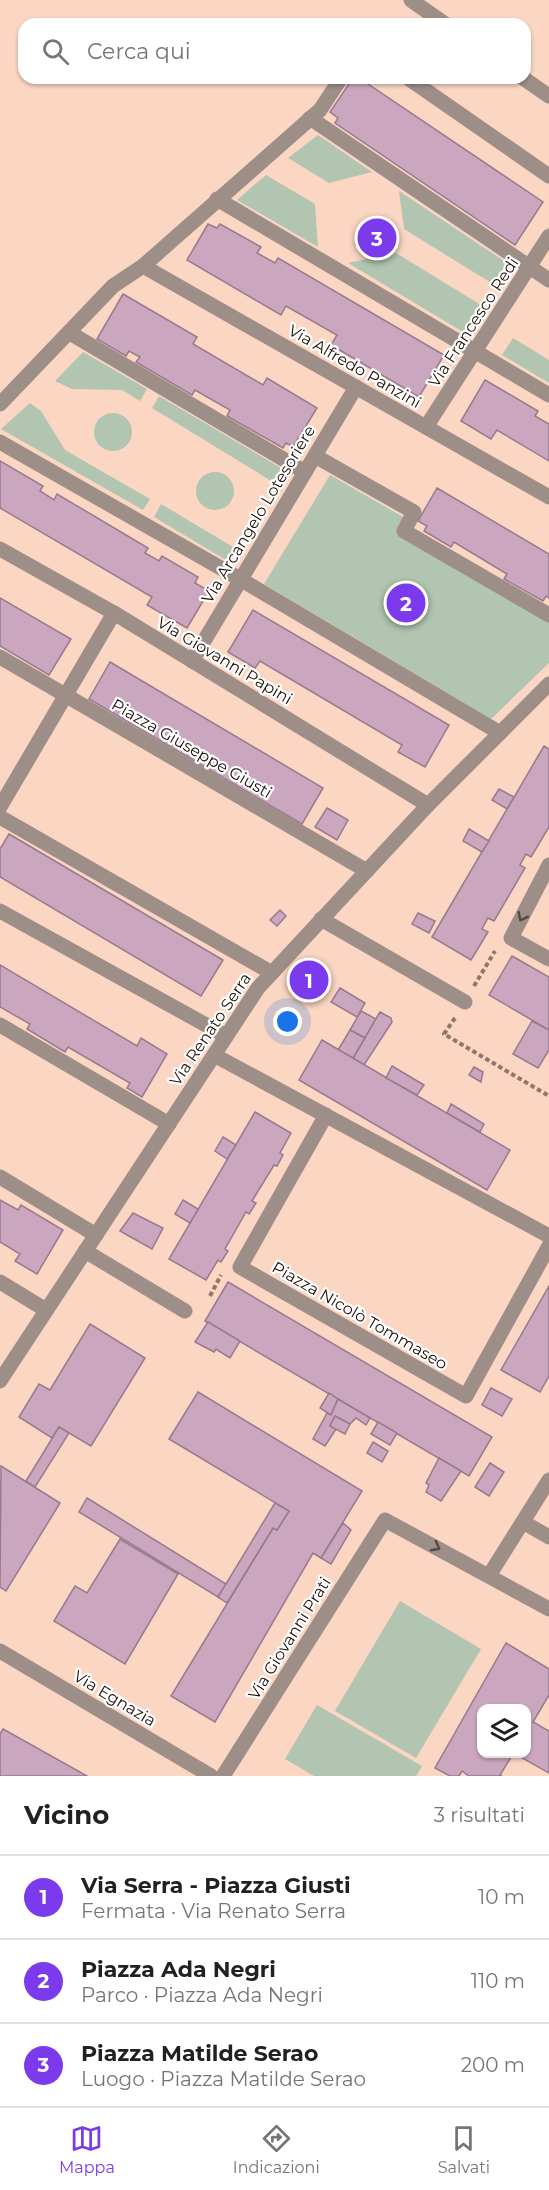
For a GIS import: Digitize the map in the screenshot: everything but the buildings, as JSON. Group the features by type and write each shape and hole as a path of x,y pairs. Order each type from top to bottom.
{"street":[{"path":"411,0 436,18"},
{"path":"0,404 113,286 143,266 320,110 337,84"},
{"path":"417,84 549,176"},
{"path":"531,84 549,96"},
{"path":"310,118 549,280"},
{"path":"217,199 549,396"},
{"name":"Via Francesco Redi","path":"426,427 549,236"},
{"name":"Via Alfredo Panzini","path":"143,266 549,497"},
{"path":"70,333 305,472"},
{"name":"Via Arcangelo Lotesoriere","path":"192,661 356,387"},
{"path":"0,442 240,579 500,733"},
{"path":"315,456 414,512 404,531 549,615"},
{"name":"Via Giovanni Papini","path":"0,549 114,614 428,805"},
{"path":"0,807 114,614"},
{"name":"Piazza Giuseppe Giusti","path":"0,657 367,871"},
{"name":"Via Renato Serra","path":"0,1381 258,988 428,805 549,684"},
{"path":"0,817 272,972"},
{"path":"549,865 511,938 549,959"},
{"path":"0,911 226,1036"},
{"path":"321,919 465,1002"},
{"path":"0,1024 169,1124"},
{"path":"214,1055 549,1236"},
{"name":"Piazza Nicolò Tommaseo","path":"326,1115 240,1267 466,1396 549,1246"},
{"path":"0,1177 96,1235"},
{"path":"85,1251 185,1311"},
{"path":"0,1282 46,1310"},
{"path":"549,1480 490,1574 549,1609"},
{"name":"Via Giovanni Prati","path":"224,1776 385,1520 490,1574"},
{"path":"523,1522 549,1537"},
{"name":"Via Egnazia","path":"0,1651 211,1776"}],"path":[{"path":"511,938 500,943 444,1034 549,1096"}],"green space":[{"path":"318,135 372,172 329,183 288,158"},
{"path":"266,175 315,204 318,247 237,200"},
{"path":"399,191 507,263 493,284 404,229"},
{"path":"396,253 481,305 463,332 348,263"},
{"path":"513,338 549,360 549,383 502,355"},
{"path":"83,352 147,389 140,401 122,390 72,389 55,381"},
{"path":"159,396 281,468 273,482 152,408"},
{"path":"30,403 41,411 65,450 150,499 143,510 1,429"},
{"path":"113,413 120,414 126,419 131,425 131,439 126,445 120,450 113,451 106,450 100,445 95,439 94,432 95,425 100,419 106,414"},
{"path":"215,472 222,473 228,478 233,484 233,498 228,504 222,509 215,510 208,509 202,504 197,498 196,491 197,484 202,478 208,473"},
{"path":"330,475 405,518 397,533 549,622 549,663 491,719 264,584"},
{"path":"161,504 233,547 226,560 154,517"},
{"path":"400,1601 481,1649 416,1758 335,1711"},
{"path":"317,1705 422,1766 416,1776 314,1776 285,1759"}],"place":[{"name":"Piazza Matilde Serao","path":"377,238"},
{"name":"Piazza Ada Negri","path":"406,603"},
{"name":"Via Serra - Piazza Giusti","path":"309,980"}]}
